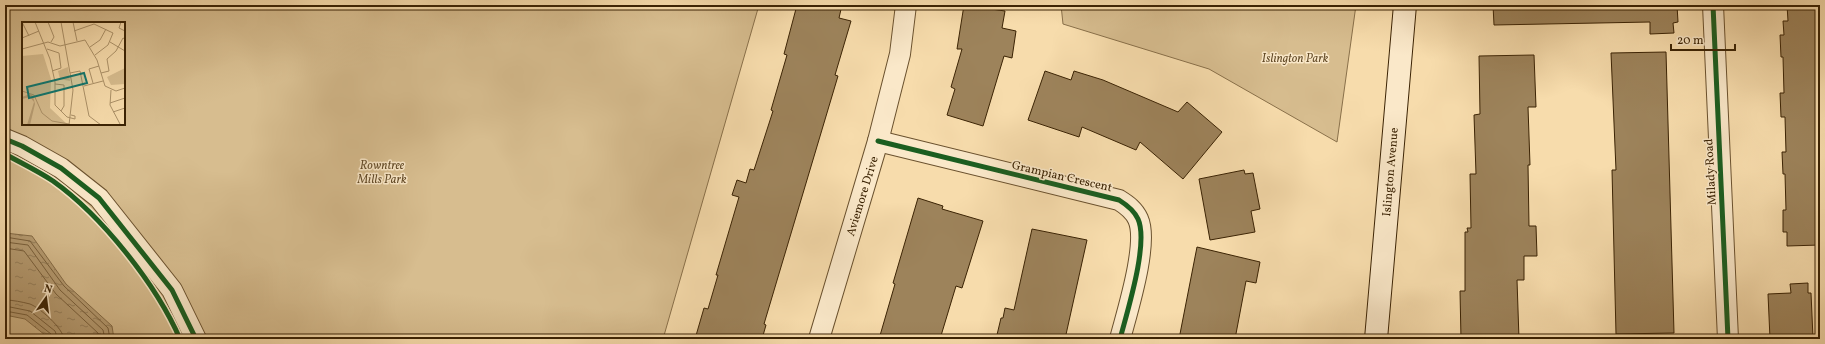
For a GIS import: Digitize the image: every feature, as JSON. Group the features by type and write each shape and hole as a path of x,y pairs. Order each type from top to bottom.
{"main road":[{"name":"Islington Avenue","path":"1376,339 1405,5"}],"street":[{"name":"Aviemore Drive","path":"819,339 878,141 900,54 906,5"},
{"name":"Milady Road","path":"1713,5 1728,339"},
{"path":"5,139 22,146 61,168 99,198 172,290 196,339"},
{"name":"Grampian Crescent","path":"878,141 1119,200 1132,209 1138,220 1142,235 1132,290 1120,339"}],"green space":[{"name":"Rowntree Mills Park","path":"5,5 759,5 663,339 5,339"},
{"name":"Islington Park","path":"1061,5 1356,5 1337,142 1209,69 1063,24"}],"water":[{"path":"5,233 32,236 66,284 112,326 114,339 50,339 25,319 5,315"}],"building":[{"path":"797,5 842,5 839,18 851,21 835,75 838,76 764,324 766,325 762,339 695,339 704,308 708,309 718,275 716,275 739,197 732,195 737,180 746,183 750,169 754,170 773,111 771,110 787,55 784,54"},
{"path":"964,5 1005,11 1002,28 1016,31 1012,58 1004,56 983,126 947,115 955,89 951,87 962,49 957,49"},
{"path":"1493,5 1677,5 1678,22 1673,23 1674,33 1650,34 1650,22 1494,25"},
{"path":"1787,5 1820,5 1820,245 1787,246 1787,232 1783,232 1783,210 1786,210 1785,174 1783,174 1782,152 1786,152 1785,117 1781,117 1780,93 1784,93 1783,57 1781,57 1780,35 1784,35 1783,21 1788,21"},
{"path":"1666,52 1674,333 1616,334 1612,170 1616,170 1611,53"},
{"path":"1534,55 1536,107 1528,107 1530,165 1528,165 1529,226 1536,226 1537,256 1524,256 1524,280 1517,280 1519,339 1461,339 1460,291 1465,291 1465,232 1468,232 1467,228 1471,228 1470,174 1476,174 1474,115 1480,114 1479,56"},
{"path":"1045,71 1071,80 1074,71 1103,80 1178,112 1187,102 1222,132 1183,179 1140,142 1136,150 1082,127 1079,137 1028,120"},
{"path":"1244,170 1245,174 1253,173 1260,209 1251,211 1255,232 1210,240 1199,179"},
{"path":"918,198 943,206 942,209 983,221 962,288 956,286 940,339 879,339 895,284 893,283"},
{"path":"1032,229 1087,240 1065,339 996,339 1005,308 1014,310"},
{"path":"1197,247 1260,262 1256,283 1246,281 1235,339 1179,339"},
{"path":"1808,283 1808,293 1811,293 1813,338 1770,339 1768,294 1791,293 1790,284"}],"cycle path":[{"path":"1713,5 1728,339"},
{"path":"5,139 22,146 61,168 99,198 172,290 196,339"},
{"path":"878,141 1119,200 1127,206 1138,219 1141,230 1141,244 1136,278 1120,339"},
{"path":"5,154 53,181 72,196 108,232 126,252 157,296 180,339"}]}
